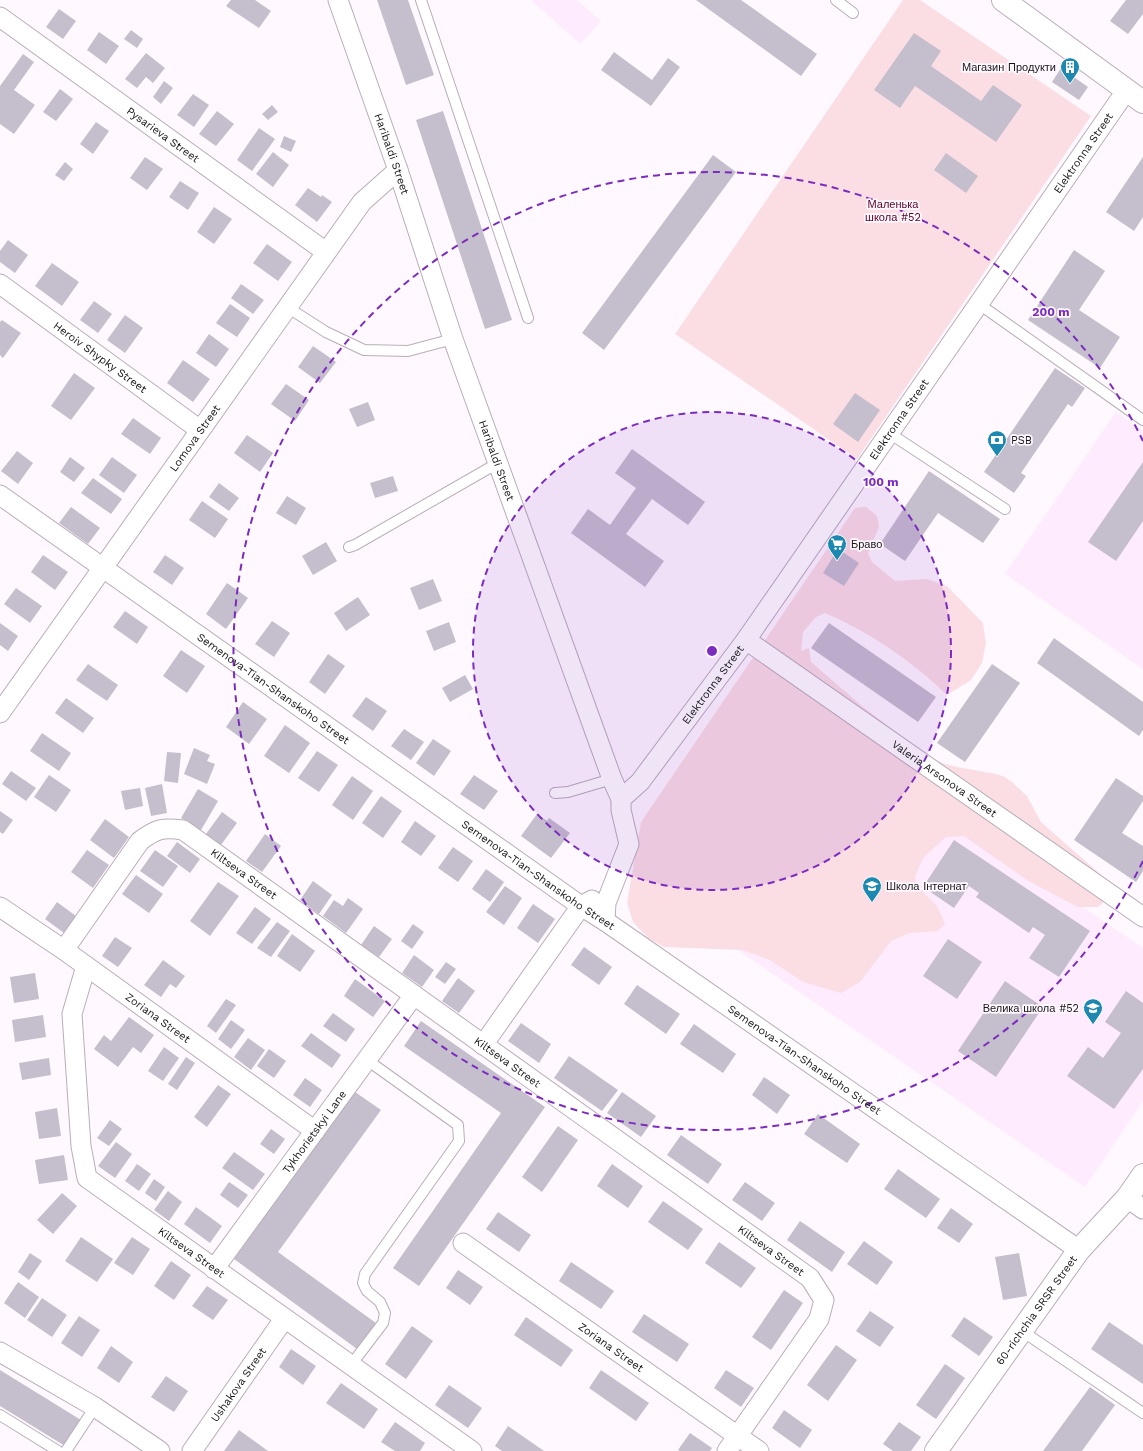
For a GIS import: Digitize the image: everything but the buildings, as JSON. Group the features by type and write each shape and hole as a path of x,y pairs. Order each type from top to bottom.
{"street":[{"name":"Haribaldi Street","path":"338,0 398,170 453,339 612,779 621,799 621,810 629,844 606,903 605,921"},
{"path":"1003,0 1135,97"},
{"name":"Pysarieva Street","path":"0,17 326,252"},
{"name":"Elektronna Street","path":"621,799 640,782 746,640 978,304 1135,97"},
{"name":"Lomova Street","path":"1,711 362,202 398,170"},
{"name":"Heroiv Shypky Street","path":"0,284 200,430"},
{"name":"Semenova-Tian-Shanskoho Street","path":"0,495 581,906 605,921 1079,1250"},
{"name":"Valeria Arsonova Street","path":"746,640 1143,917"},
{"name":"Kiltseva Street","path":"64,950 140,842 151,832 167,828 183,830 810,1278 824,1300 819,1319 732,1444"},
{"path":"483,1045 581,906 611,891"},
{"name":"Zoriana Street","path":"0,907 64,950 315,1131"},
{"name":"Kiltseva Street","path":"86,966 72,1014 81,1146 87,1178 472,1451"},
{"name":"Tykhorietskyi Lane","path":"214,1269 414,995"},
{"name":"60-richchia SRSR Street","path":"936,1451 1079,1250 1135,1204 1143,1175"},
{"name":"Zoriana Street","path":"463,1243 732,1444 759,1451"},
{"name":"Ushakova Street","path":"192,1451 284,1318"},
{"path":"0,1352 95,1407 160,1451"}],"lane":[{"path":"421,0 528,318"},
{"path":"836,0 853,13"},
{"path":"978,304 1143,420"},
{"path":"287,307 326,332 364,350 408,351 453,339"},
{"path":"889,433 1005,509"},
{"path":"350,547 392,525 498,462"},
{"path":"555,793 568,792 612,779"},
{"path":"351,1365 383,1323 385,1312 380,1302 367,1291 363,1283 366,1274 459,1141 458,1125 367,1060"},
{"path":"1022,1331 1143,1413"},
{"path":"66,1451 95,1407"},
{"path":"0,1415 58,1451"}],"shaded area":[{"path":"531,0 577,0 601,21 580,44"},
{"path":"1116,412 1143,431 1143,669 1005,574"},
{"name":"Школа Інтернат","path":"763,689 1143,948 1143,1101 1085,1187 634,879"}],"green space":[{"name":"Маленька школа #52","path":"903,0 920,0 1091,116 857,459 675,334"},
{"path":"866,507 877,516 879,527 868,553 872,562 895,581 927,579 947,586 983,623 986,643 982,663 971,680 947,695 919,670 890,648 858,629 825,613 816,617 803,632 801,651 809,648 811,662 863,707 927,756 945,764 1005,777 1027,796 1041,822 1108,881 1106,900 1098,907 1078,907 1027,880 964,836 946,837 923,858 915,876 916,885 937,906 945,924 938,931 909,933 891,941 860,982 841,993 803,982 770,960 742,950 664,947 648,938 633,922 627,903 641,822 855,508"}],"place":[{"name":"Магазин Продукти","path":"1070,84"},
{"name":"PSB","path":"997,457"},
{"name":"Браво","path":"837,561"},
{"name":"Школа Інтернат","path":"872,903"},
{"name":"Велика школа #52","path":"1093,1025"}]}
